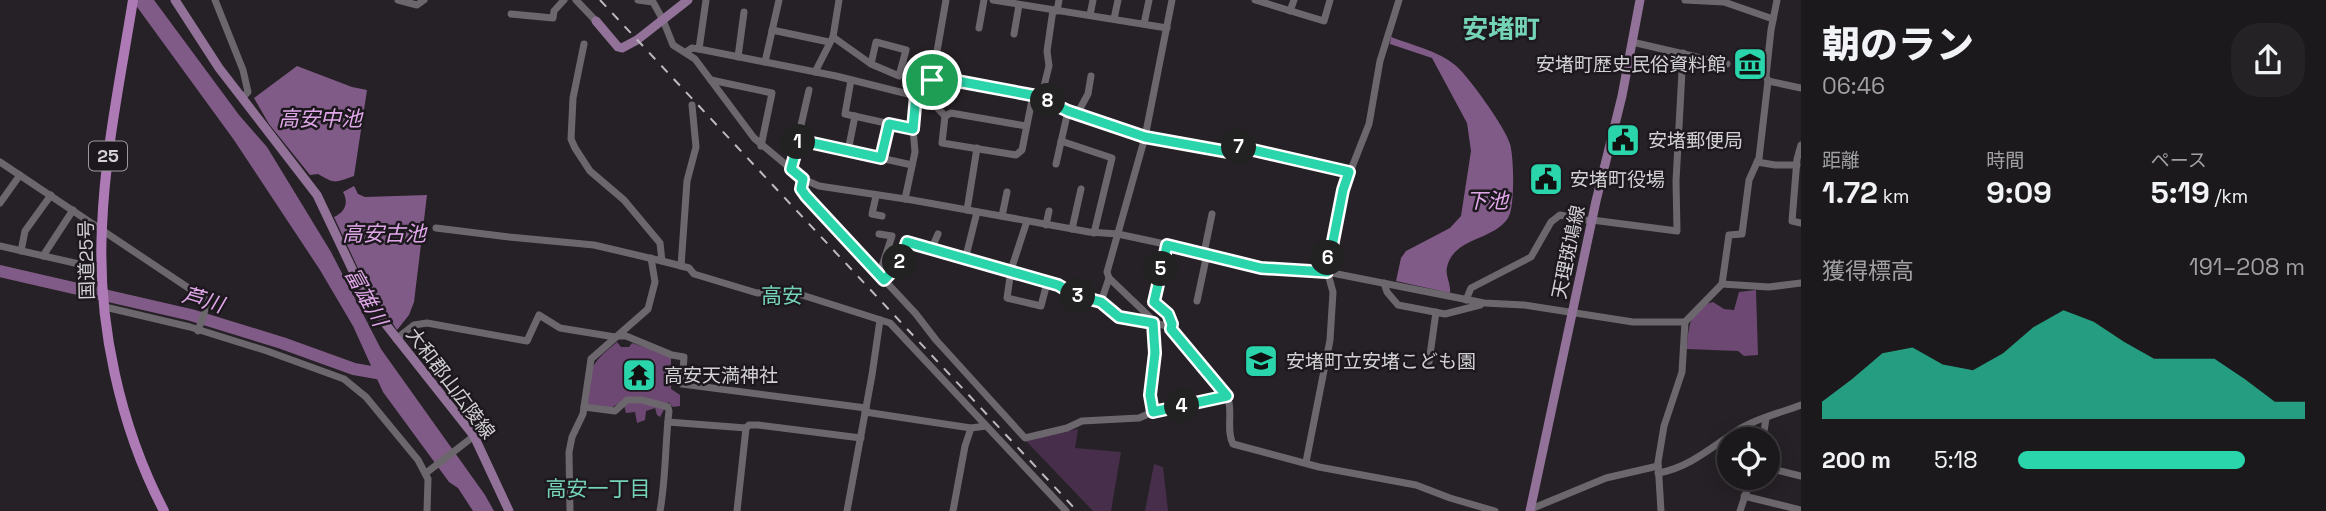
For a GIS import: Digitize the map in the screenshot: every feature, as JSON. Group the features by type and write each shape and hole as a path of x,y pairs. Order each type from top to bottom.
{"highway":[{"name":"国道25号","path":"133,0 107,164 101,269 117,375 140,457 160,510"}],"main road":[{"name":"大和郡山広陵線","path":"176,0 219,68 317,195 354,274 376,312 470,439 509,511"},
{"path":"596,20 618,47 622,48 688,0"},
{"name":"天理斑鳩線","path":"1531,510 1640,0"}],"street":[{"path":"215,0 243,70 248,92 242,98"},
{"path":"398,0 417,5 424,0"},
{"path":"511,14 553,18 554,11 564,0"},
{"path":"576,0 596,20"},
{"path":"638,0 653,2 673,45 695,60 761,146 803,179 819,186 1094,233 1118,234 1272,270 1327,272 1467,296 1484,303"},
{"path":"699,49 706,0"},
{"path":"765,62 779,0"},
{"path":"815,72 831,40 839,0"},
{"path":"932,80 946,0"},
{"path":"979,28 984,0"},
{"path":"993,0 1167,27"},
{"path":"1050,0 1053,10"},
{"path":"945,116 942,142 1016,155 1022,150 1026,126 1049,66 1047,51 1053,10 1059,0"},
{"path":"1090,15 1093,0"},
{"path":"1114,19 1118,0"},
{"path":"1144,24 1149,0"},
{"path":"1153,412 1150,395 1155,353 1153,320 1109,278 1107,272 1145,137 1172,0"},
{"path":"1255,0 1324,21 1330,0"},
{"path":"1290,12 1294,0"},
{"path":"1306,462 1330,340 1333,292 1327,272 1343,190 1369,124 1380,61 1399,0"},
{"path":"1685,0 1724,2 1773,19"},
{"path":"1661,511 1658,470 1664,426 1682,372 1685,322 1722,284 1729,235 1742,234 1749,180 1757,162 1777,0"},
{"path":"1014,34 1017,3"},
{"path":"738,57 744,12"},
{"path":"772,30 831,40 899,76"},
{"path":"872,64 876,42 906,50 895,92"},
{"path":"1632,42 1727,64"},
{"path":"584,44 573,98 571,139 590,171 624,200 660,243 662,261"},
{"path":"686,52 692,48 699,49 815,72 895,92 919,93 945,116"},
{"path":"1467,296 1471,288 1531,257 1551,222 1560,215 1677,231 1675,191 1683,54"},
{"path":"1077,114 1088,94 1091,76"},
{"path":"905,199 915,152 913,129 919,93 932,80 941,78 1037,97 1068,111 1145,137 1234,153 1240,147 1349,172"},
{"path":"711,80 772,93 761,146"},
{"path":"851,80 845,114 913,129"},
{"path":"1768,82 1801,88"},
{"path":"791,169 809,90"},
{"path":"681,266 687,181 696,148 692,105"},
{"path":"1056,164 1068,111"},
{"path":"945,116 951,113 1026,126"},
{"path":"848,151 855,116"},
{"path":"881,158 889,124"},
{"path":"799,140 912,165"},
{"path":"1061,141 1112,158 1094,233"},
{"path":"1801,145 1791,221 1801,223"},
{"path":"967,210 977,148"},
{"path":"0,162 208,301 199,330"},
{"path":"1757,162 1797,165"},
{"path":"0,203 20,175"},
{"path":"803,179 801,189 806,196 916,314 936,341 1025,438 1067,428 1082,421 1134,419 1153,412 1227,396"},
{"path":"1072,229 1082,189"},
{"path":"1002,216 1007,192"},
{"path":"21,251 25,231 51,195"},
{"path":"876,196 873,215 882,216"},
{"path":"43,256 74,210"},
{"path":"1046,225 1049,211"},
{"path":"965,260 977,212"},
{"path":"1197,301 1212,214"},
{"path":"1027,221 1012,270 1007,298 1041,306 1047,283"},
{"path":"436,228 594,245 690,268 694,274 757,293 785,291 890,323 1066,511"},
{"path":"879,234 892,236 882,277"},
{"path":"931,250 938,234"},
{"path":"882,277 900,263 907,242 1058,285 1075,295 1101,302 1119,317 1171,329 1227,396 1233,444 1319,467 1416,485 1495,511"},
{"path":"1167,245 1154,302 1168,314 1171,329"},
{"path":"0,246 101,269"},
{"path":"570,511 569,452 584,407 591,359 648,309 655,282 651,258"},
{"path":"1101,302 1109,278"},
{"path":"1384,283 1387,292 1398,305 1445,314 1484,303 1524,305 1633,321 1685,322"},
{"path":"1722,284 1769,287 1801,283"},
{"path":"105,305 190,327 344,379 366,397 406,444 426,473 427,511"},
{"path":"1429,362 1436,312"},
{"path":"396,339 414,325 427,323 527,341 539,315 561,328 648,343 672,355 684,357 682,384 971,428 986,426"},
{"path":"847,511 880,320"},
{"path":"584,407 615,411 626,400 660,403 667,407 669,411 664,491 660,511"},
{"path":"1531,510 1606,478 1685,465 1736,431 1801,405"},
{"path":"1765,427 1766,418"},
{"path":"668,422 746,428 749,425 758,425 861,438"},
{"path":"737,511 746,428"},
{"path":"953,511 971,428"},
{"path":"426,473 470,439"},
{"path":"1780,471 1801,476"},
{"path":"1740,511 1746,490"},
{"path":"1744,496 1801,510"}],"shaded area":[{"path":"1756,290 1758,355 1744,356 1738,351 1687,349 1691,320 1699,309 1713,302 1724,309 1734,310 1739,292"},
{"path":"617,342 621,347 629,347 632,343 671,356 671,389 680,395 680,406 673,407 668,402 660,417 655,408 646,411 645,420 637,423 635,412 626,413 623,401 611,408 586,405 592,369 600,357"},
{"path":"1078,429 1075,448 1121,452 1111,511 1093,511 1026,441"},
{"path":"1154,464 1163,467 1168,511 1145,511"}],"water":[{"path":"132,0 154,0 239,115 267,147 331,252 381,349 494,511 473,511 383,392 353,326 320,270 234,140"},
{"name":"下池","path":"1391,37 1433,52 1455,65 1486,103 1510,144 1513,182 1508,218 1493,231 1465,244 1451,257 1447,267 1450,293 1396,281 1401,258 1406,251 1450,228 1461,216 1471,151 1467,123 1432,58 1390,44"},
{"name":"高安中池","path":"297,66 367,90 354,176 335,181 318,174 310,175 269,124 254,98"},
{"name":"高安古池","path":"354,186 358,194 365,197 427,195 414,302 409,315 397,330 363,279 334,217 345,207 343,192"}],"waterway":[{"name":"芦川","path":"0,271 191,315 354,369 388,375"}],"railway":[{"path":"600,0 1077,511"}],"place":[{"name":"安堵町歴史民俗資料館","path":"1750,64"},
{"name":"安堵郵便局","path":"1623,140"},
{"name":"安堵町役場","path":"1546,179"},
{"name":"安堵町立安堵こども園","path":"1261,361"},
{"name":"高安天満神社","path":"639,375"}],"district":[{"name":"安堵町","path":"1501,29"},
{"name":"高安","path":"782,296"},
{"name":"高安一丁目","path":"598,489"}],"route":[{"path":"941,78 1037,96 1068,111 1145,137 1234,153 1240,147 1349,172 1327,272 1261,268 1225,257 1167,245 1154,302 1168,314 1171,329 1227,396 1153,412 1150,389 1155,353 1153,323 1129,321 1119,317 1101,302 1075,295 1058,285 907,242 900,263 884,280 801,189 803,179 791,169 799,140 881,158 889,124 913,129 918,102 916,95 932,80 941,78"}],"water label":[{"name":"富雄川","path":"366,297"}]}
